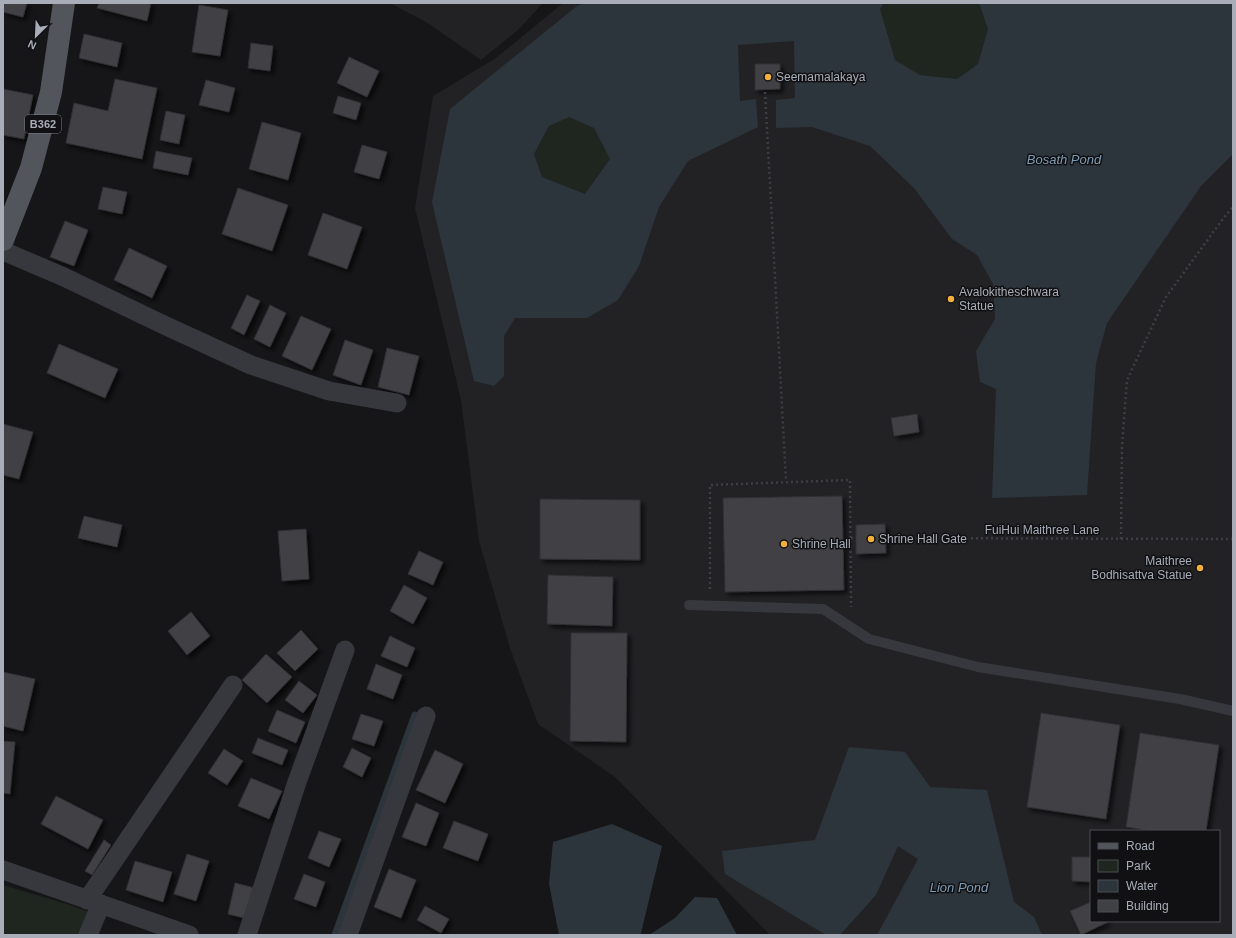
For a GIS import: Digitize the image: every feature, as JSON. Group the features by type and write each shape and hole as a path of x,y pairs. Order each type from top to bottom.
{"main road":[{"name":"B362","path":"3,240 31,168 51,92 64,3"}],"street":[{"path":"3,251 64,277 251,365 329,391 397,403"},
{"path":"247,935 297,782 345,650"},
{"path":"88,935 94,902 233,685"},
{"path":"348,935 426,716"},
{"path":"3,870 189,935"}],"lane":[{"path":"689,605 823,609 869,639 978,667 1180,699 1233,711"}],"path":[{"path":"765,92 786,482"},
{"path":"1121,539 1122,446 1128,380 1166,297 1233,207"},
{"path":"710,606 710,485 850,480 852,628"},
{"name":"FuiHui Maithree Lane","path":"851,538 1233,539"}],"shaded area":[{"path":"390,3 543,3 518,30 481,60 426,22"},
{"path":"563,3 1233,3 1233,935 770,935 615,777 538,724 510,648 479,541 461,400 415,208 433,96 496,58"}],"green space":[{"path":"884,3 979,3 988,29 978,64 957,79 920,75 895,60 880,9"},
{"path":"569,117 594,128 610,159 585,194 542,177 534,154 549,126"},
{"path":"3,885 89,912 81,935 3,935"}],"water":[{"name":"Bosath Pond","path":"584,3 884,3 880,9 895,60 920,75 957,79 978,64 988,29 979,3 1233,3 1233,154 1201,186 1107,323 1096,363 1087,495 992,498 996,389 980,382 976,351 995,319 993,284 977,255 952,239 914,188 870,146 812,127 776,128 776,100 795,98 794,41 738,45 740,101 756,99 758,127 688,161 659,207 639,266 618,300 587,318 515,318 504,336 504,376 494,386 474,381 432,202 450,109 577,6","holes":["569,117 594,128 610,159 585,194 542,177 534,154 549,126"]},
{"name":"Lion Pond","path":"849,747 905,752 930,787 987,790 1014,902 1034,917 1042,935 877,935 918,859 898,846 876,895 840,935 826,935 725,874 722,851 815,840"},
{"path":"612,824 662,846 641,933 639,935 559,935 549,884 553,842"},
{"path":"695,897 717,898 737,935 649,935 675,918"}],"building":[{"path":"4,3 27,3 23,17 3,12"},
{"path":"99,3 151,3 147,21 97,8"},
{"path":"199,5 228,10 220,56 192,52"},
{"path":"84,34 122,43 117,67 79,58"},
{"path":"251,43 273,46 270,71 248,68"},
{"path":"349,57 379,71 367,97 337,83"},
{"name":"Seemamalakaya","path":"755,64 780,64 780,89 755,90"},
{"path":"115,79 157,88 142,159 66,143 74,103 108,111"},
{"path":"206,80 235,88 229,112 199,105"},
{"path":"3,89 33,95 24,139 3,135"},
{"path":"338,96 361,103 356,120 333,113"},
{"path":"166,111 185,115 179,144 160,140"},
{"path":"262,122 301,133 288,180 249,169"},
{"path":"362,145 387,152 379,179 354,172"},
{"path":"156,151 192,158 188,175 153,168"},
{"path":"103,187 127,192 122,214 98,209"},
{"path":"238,188 288,205 272,251 222,234"},
{"path":"323,213 362,227 347,269 308,255"},
{"path":"65,221 88,230 74,266 50,257"},
{"path":"129,248 167,266 152,298 114,280"},
{"path":"247,295 260,301 244,335 231,328"},
{"path":"270,305 286,313 270,347 254,339"},
{"path":"301,316 331,329 312,370 282,356"},
{"path":"345,340 373,350 361,385 333,375"},
{"path":"59,344 118,369 105,398 47,373"},
{"path":"387,348 419,356 409,395 378,387"},
{"path":"917,414 919,432 894,436 891,418"},
{"path":"3,424 33,432 19,479 3,475"},
{"name":"Shrine Hall","path":"842,496 844,590 725,592 723,498"},
{"path":"540,499 640,500 640,560 540,559"},
{"path":"84,516 122,525 117,547 78,538"},
{"name":"Shrine Hall Gate","path":"885,524 886,553 856,554 856,525"},
{"path":"306,529 309,579 282,581 278,531"},
{"path":"419,551 443,562 433,585 408,574"},
{"path":"548,575 613,577 612,626 547,624"},
{"path":"404,585 427,598 413,624 390,611"},
{"path":"191,612 210,636 187,655 168,631"},
{"path":"301,630 318,649 295,671 277,653"},
{"path":"571,633 627,633 626,742 570,741"},
{"path":"390,636 415,648 407,667 381,656"},
{"path":"266,654 292,677 267,703 242,680"},
{"path":"376,664 402,675 393,699 367,689"},
{"path":"3,672 35,679 23,731 3,726"},
{"path":"299,681 317,695 303,713 285,700"},
{"path":"277,710 305,722 296,743 268,731"},
{"path":"1041,713 1120,725 1106,819 1027,807"},
{"path":"361,714 383,721 374,746 352,739"},
{"path":"1140,733 1219,745 1206,830 1146,830 1126,827"},
{"path":"258,738 288,750 282,765 252,753"},
{"path":"3,741 15,742 10,794 3,793"},
{"path":"352,748 371,758 362,777 343,767"},
{"path":"224,749 243,761 227,785 208,773"},
{"path":"435,750 463,764 445,803 416,790"},
{"path":"251,778 282,791 269,819 238,806"},
{"path":"56,796 103,820 88,849 41,824"},
{"path":"416,803 439,813 426,846 402,837"},
{"path":"454,821 488,834 478,861 443,848"},
{"path":"319,831 341,839 329,867 308,858"},
{"path":"104,840 111,845 92,875 85,871"},
{"path":"187,854 209,861 196,901 174,894"},
{"path":"1072,857 1090,857 1090,882 1072,881"},
{"path":"135,861 172,872 163,902 126,890"},
{"path":"389,869 416,880 401,918 374,907"},
{"path":"304,874 325,882 316,907 294,899"},
{"path":"235,883 255,888 248,919 228,914"},
{"path":"1090,902 1090,922 1108,922 1081,935 1070,911"},
{"path":"425,906 449,919 441,933 417,920"}],"waterway":[{"path":"335,935 415,715"}],"place":[{"name":"Seemamalakaya","path":"768,77"},
{"name":"Avalokitheschwara Statue","path":"951,299"},
{"name":"Shrine Hall Gate","path":"871,539"},
{"name":"Shrine Hall","path":"784,544"},
{"name":"Maithree Bodhisattva Statue","path":"1200,568"}]}
